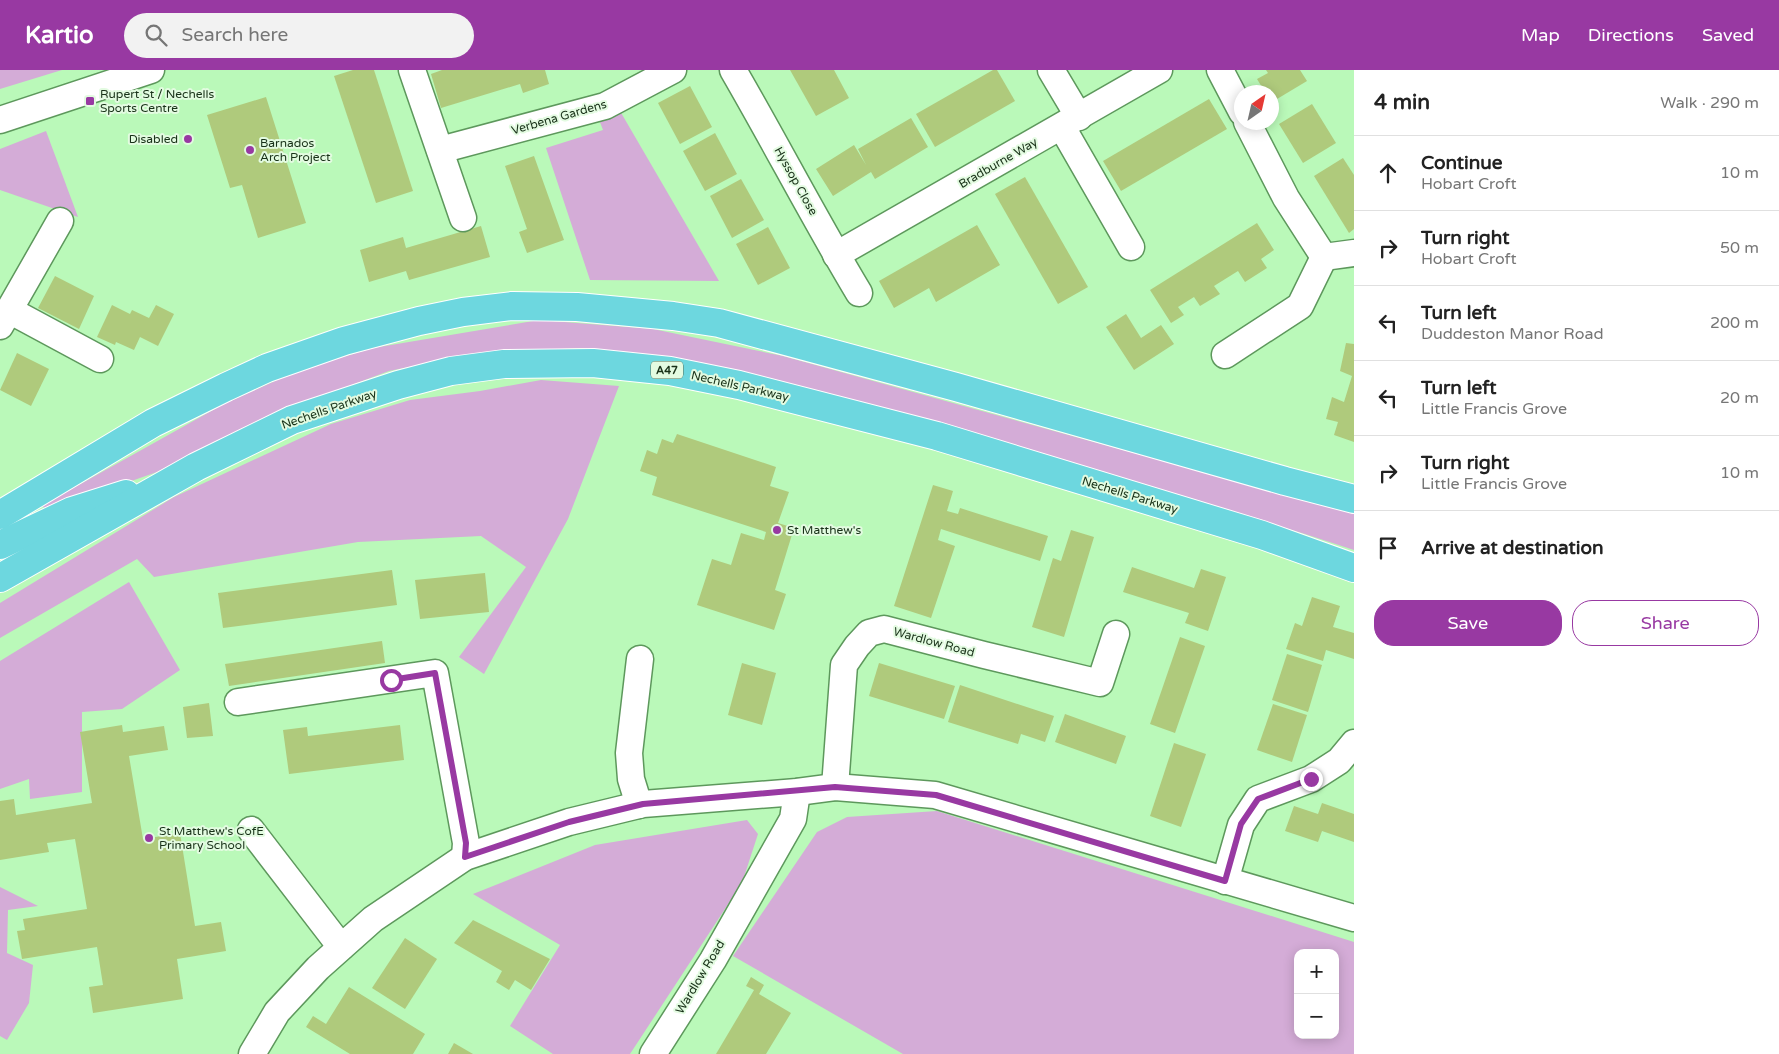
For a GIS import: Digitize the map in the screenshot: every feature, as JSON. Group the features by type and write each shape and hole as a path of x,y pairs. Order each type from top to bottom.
{"main road":[{"path":"0,515 153,423 268,368 344,340 463,312 512,306 577,307 673,316 719,324 956,387 1354,500"},
{"name":"Nechells Parkway","path":"0,578 175,479 256,436 292,420 398,385 452,371 504,364 593,362 670,371 739,385 937,436 1262,535 1354,568"},
{"path":"0,545 72,511 175,479"}],"street":[{"path":"0,120 151,70"},
{"path":"412,70 464,218"},
{"name":"Verbena Gardens","path":"440,150 606,106 673,70"},
{"name":"Hyssop Close","path":"733,70 859,293"},
{"path":"1051,70 1070,122 1131,247"},
{"name":"Bradburne Way","path":"836,255 1159,70"},
{"path":"1220,70 1234,97"},
{"path":"1251,130 1286,198 1324,257"},
{"path":"60,221 5,318 100,358"},
{"path":"1324,257 1354,253"},
{"path":"1226,355 1300,306 1324,257"},
{"name":"Wardlow Road","path":"835,787 844,666 856,646 869,633 884,628 984,655 1095,693 1116,634"},
{"path":"639,805 631,779 629,753 640,659"},
{"path":"238,702 435,673 466,843 465,857"},
{"path":"1225,881 1241,824 1258,799 1311,779 1338,762 1354,743"},
{"path":"252,1054 277,1012 318,968 374,918 465,857 569,822 639,805 797,792 835,787 936,795 1354,918"},
{"name":"Wardlow Road","path":"653,1054 713,960 793,819 797,792"},
{"path":"251,830 341,947"}],"shaded area":[{"path":"0,70 62,70 0,89"},
{"path":"620,111 719,281 590,280 546,148 603,130 598,117"},
{"path":"46,131 78,217 0,190 0,149"},
{"path":"539,320 653,329 783,356 1354,514 1354,550 1122,479 730,370 582,348 478,353 389,371 271,415 157,472 49,510 41,506 222,405 297,371 373,348"},
{"path":"541,380 619,386 568,519 484,674 459,657 526,567 481,536 358,542 154,577 137,559 0,638 0,603 174,497 331,424 410,400 480,391"},
{"path":"129,582 180,670 122,709 82,712 82,792 30,799 29,779 0,789 0,661"},
{"path":"937,811 1354,942 1354,1054 903,1054 733,956 817,832 847,817"},
{"path":"747,820 758,834 742,883 630,1054 553,1054 510,1026 560,945 473,894 595,845"},
{"path":"0,887 38,906 8,910 7,953 33,965 29,1003 7,1040 0,1036"}],"building":[{"path":"353,70 374,70 413,191 376,203 334,76"},
{"path":"442,70 545,70 549,84 523,93 520,84 441,108 431,74"},
{"path":"790,70 834,70 849,98 816,116"},
{"path":"993,70 997,70 1015,101 935,147 916,114"},
{"path":"1266,70 1300,70 1307,81 1279,98 1279,85 1261,85 1257,79 1268,73"},
{"path":"690,86 712,127 680,144 658,103"},
{"name":"Barnados Arch Project","path":"266,97 306,223 258,238 242,185 230,188 207,115"},
{"path":"1209,99 1227,129 1121,191 1103,161"},
{"path":"1312,104 1336,143 1303,163 1279,124"},
{"path":"911,118 928,147 875,179 871,172 833,196 816,169 854,145 866,165 858,149"},
{"path":"715,133 737,174 705,191 683,151"},
{"path":"534,156 564,240 527,253 519,232 527,229 505,166"},
{"path":"1343,158 1354,175 1354,229 1349,233 1314,176"},
{"path":"1025,177 1088,287 1058,304 995,194"},
{"path":"741,179 764,220 732,238 710,196"},
{"path":"1257,223 1274,250 1261,259 1267,268 1245,282 1238,271 1214,286 1220,294 1200,306 1194,297 1178,307 1184,315 1171,323 1150,290"},
{"path":"977,225 1000,265 936,302 929,288 894,308 879,281"},
{"path":"481,226 490,257 409,280 406,271 369,282 360,250 403,237 406,248"},
{"path":"768,227 790,268 758,285 736,244"},
{"path":"55,276 94,296 79,329 38,308"},
{"path":"112,305 130,314 132,310 149,318 156,305 174,314 158,346 140,337 134,350 116,342 115,345 97,337"},
{"path":"1126,314 1141,338 1161,325 1174,344 1134,370 1106,327"},
{"path":"1346,343 1354,344 1354,442 1334,435 1338,422 1326,419 1332,397 1344,402 1352,376 1340,371"},
{"path":"17,353 49,369 31,406 0,390"},
{"name":"St Matthew's","path":"677,434 776,467 770,486 789,492 778,523 794,528 775,590 786,594 774,630 697,605 712,559 731,565 741,533 764,540 766,532 652,495 657,477 640,471 647,450 657,454 662,439 673,443"},
{"path":"933,485 953,491 947,511 958,514 960,508 1048,536 1040,561 941,529 938,540 955,546 931,618 894,606"},
{"path":"1071,530 1094,537 1064,637 1032,627 1053,558 1061,561"},
{"path":"1132,567 1194,588 1201,569 1226,577 1208,631 1185,623 1189,613 1123,592"},
{"path":"392,570 397,605 223,628 218,593"},
{"path":"485,573 489,612 420,619 415,580"},
{"path":"1312,597 1340,606 1333,627 1354,633 1354,659 1326,650 1323,661 1286,649 1295,623 1302,626"},
{"path":"1180,637 1205,646 1175,733 1150,724"},
{"path":"382,641 385,663 229,686 225,664"},
{"path":"1287,654 1322,665 1308,712 1272,700"},
{"path":"742,663 776,673 762,725 728,715"},
{"path":"879,663 955,686 944,719 869,696"},
{"path":"960,685 1054,716 1045,742 1021,734 1018,744 948,722"},
{"path":"209,703 213,736 187,738 183,707"},
{"path":"1273,704 1307,715 1292,762 1257,750"},
{"path":"1065,714 1126,736 1116,764 1055,742"},
{"path":"122,725 123,732 164,726 168,750 129,756 143,839 180,833 195,926 221,922 226,951 177,959 183,999 93,1013 89,987 103,985 97,947 22,959 17,931 25,930 23,919 87,909 75,839 47,843 49,852 0,860 0,801 14,799 16,815 92,803 80,732"},
{"path":"400,725 404,760 289,774 283,730 307,727 308,736"},
{"path":"1174,743 1206,754 1181,827 1150,816"},
{"path":"1322,803 1354,814 1354,842 1322,831 1318,842 1285,831 1294,806 1318,814"},
{"path":"473,920 550,959 531,990 515,980 509,990 496,982 502,971 454,943"},
{"path":"405,938 437,959 405,1009 372,988"},
{"path":"751,977 764,985 759,994 791,1013 766,1054 716,1054 754,990 746,986"},
{"path":"349,987 425,1034 413,1054 350,1054 306,1027 313,1016 326,1024"},
{"path":"454,1043 473,1054 448,1054"}],"place":[{"name":"Rupert St / Nechells Sports Centre","path":"90,101"},
{"name":"Disabled","path":"188,139"},
{"name":"Barnados Arch Project","path":"250,150"},
{"name":"St Matthew's","path":"777,530"},
{"name":"St Matthew's CofE Primary School","path":"149,838"}],"route":[{"path":"391,680 435,673 466,843 465,857 569,822 643,804 797,792 835,787 936,795 1225,881 1241,824 1258,799 1311,779"}]}
